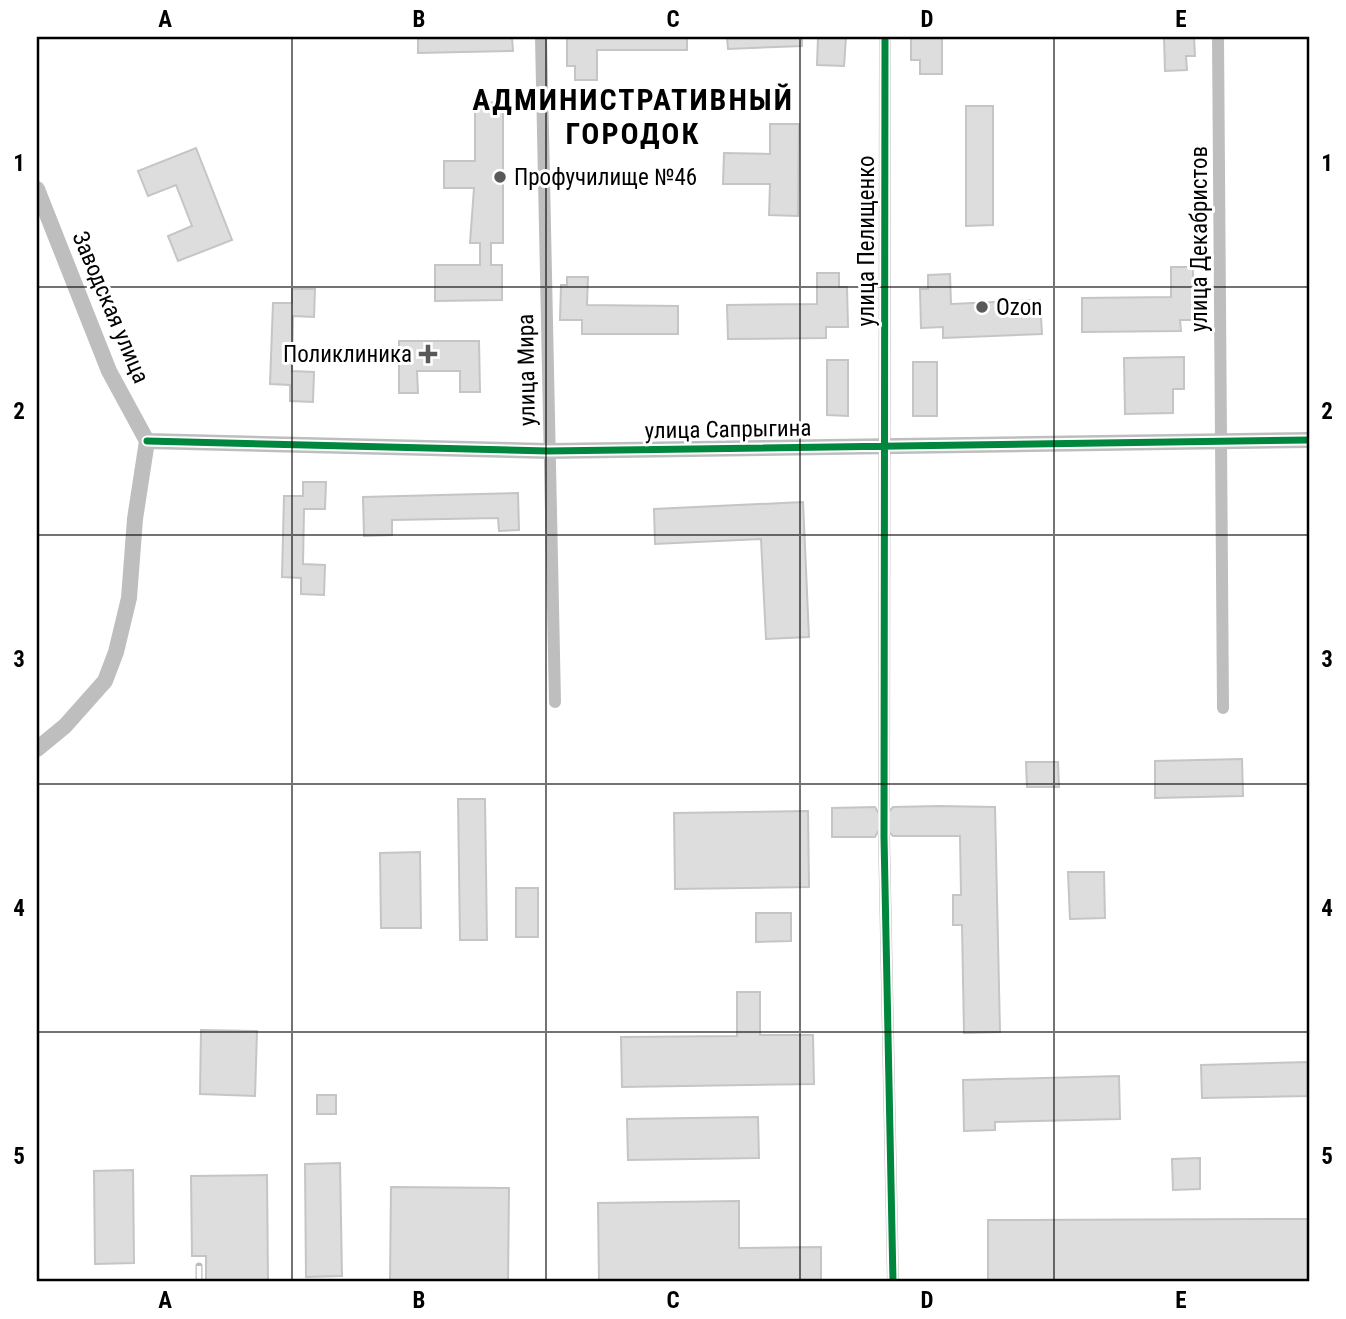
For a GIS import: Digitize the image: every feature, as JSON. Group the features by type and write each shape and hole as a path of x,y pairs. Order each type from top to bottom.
{"street":[{"name":"улица Мира","path":"541,37 555,702"},
{"name":"улица Пелищенко","path":"884,807 885,37"},
{"name":"улица Декабристов","path":"1218,37 1223,708"},
{"name":"Заводская улица","path":"37,189 109,371 147,441"},
{"name":"улица Сапрыгина","path":"147,441 548,451 1309,440"},
{"path":"37,749 65,726 105,681 117,652 129,598 135,519 147,441"},
{"path":"884,836 893,1282"}],"building":[{"path":"418,37 512,37 513,51 418,53"},
{"path":"567,37 687,37 687,50 597,50 597,80 575,80 575,66 567,66"},
{"path":"727,37 802,37 802,46 728,49"},
{"path":"818,37 846,37 844,66 817,65"},
{"path":"911,37 942,37 942,74 920,74 920,60 911,60"},
{"path":"1164,37 1194,37 1195,56 1186,56 1187,70 1165,71"},
{"path":"503,102 503,243 491,243 491,265 502,265 502,300 435,301 435,265 480,265 480,243 470,243 474,188 444,188 444,161 475,161 475,103"},
{"path":"966,106 993,106 993,225 966,226"},
{"path":"770,124 799,124 798,216 769,215 770,184 723,184 724,153 770,154"},
{"path":"196,148 232,240 178,261 168,236 192,226 176,185 148,196 138,171"},
{"path":"1171,267 1193,267 1193,280 1202,280 1202,320 1180,320 1181,331 1082,332 1082,298 1171,297"},
{"path":"817,273 839,273 839,287 847,287 848,327 826,327 826,338 728,339 727,305 817,304"},
{"path":"950,274 951,304 1040,300 1042,334 943,338 943,327 921,328 920,289 928,289 928,275"},
{"path":"567,277 588,277 587,305 678,306 678,334 582,334 582,320 560,320 561,285 567,285"},
{"path":"292,289 315,289 314,317 293,316 292,371 314,372 313,402 290,401 290,385 270,384 273,303 292,303"},
{"path":"399,341 479,341 480,392 460,392 460,371 417,371 418,393 399,393"},
{"path":"1184,357 1184,389 1173,389 1173,413 1125,414 1124,358"},
{"path":"827,360 848,360 848,416 827,415"},
{"path":"913,362 937,362 937,416 913,416"},
{"path":"303,482 326,482 325,509 304,509 303,564 325,565 324,595 301,594 301,578 282,577 284,496 303,496"},
{"path":"518,493 519,530 499,531 498,518 392,520 392,535 364,536 363,497"},
{"path":"803,502 809,637 766,639 761,539 655,544 654,509"},
{"path":"1242,759 1243,796 1155,798 1155,761"},
{"path":"1026,762 1058,762 1059,787 1027,787"},
{"path":"458,799 485,799 487,940 460,940"},
{"path":"875,807 879,814 885,816 893,807 995,807 1000,1032 964,1033 962,925 953,925 953,895 961,895 960,836 893,836 885,828 879,830 875,837 832,837 832,808"},
{"path":"808,811 809,887 675,889 674,813"},
{"path":"420,852 421,928 381,928 380,853"},
{"path":"1068,872 1104,872 1105,918 1070,919"},
{"path":"516,888 538,888 538,937 516,937"},
{"path":"756,913 791,913 791,941 756,942"},
{"path":"737,992 760,992 760,1035 813,1035 814,1084 622,1087 621,1037 737,1036"},
{"path":"201,1030 257,1031 255,1096 200,1094"},
{"path":"1309,1062 1309,1096 1202,1098 1201,1065"},
{"path":"1119,1076 1120,1119 995,1122 995,1130 964,1131 963,1080"},
{"path":"317,1095 336,1095 336,1114 317,1114"},
{"path":"758,1117 759,1158 628,1160 627,1119"},
{"path":"1200,1158 1200,1189 1173,1190 1172,1159"},
{"path":"340,1163 342,1276 306,1277 305,1164"},
{"path":"133,1170 134,1263 95,1264 94,1171"},
{"path":"267,1175 268,1282 206,1282 206,1256 192,1256 191,1176"},
{"path":"391,1187 509,1188 508,1282 390,1282"},
{"path":"739,1201 739,1248 821,1247 821,1282 599,1282 598,1203"},
{"path":"1309,1219 1309,1282 988,1282 988,1220"}],"tunnel":[{"path":"884,807 884,837"}],"railway":[{"path":"199,1266 199,1282"}],"cycle path":[{"path":"885,37 884,837 893,1282"},
{"path":"147,441 548,451 1309,440"}],"place":[{"name":"Профучилище №46","path":"500,177"},
{"name":"Ozon","path":"982,307"},
{"name":"Поликлиника","path":"428,354"}],"district":[{"name":"АДМИНИСТРАТИВНЫЙ ГОРОДОК","path":"633,117"}]}
